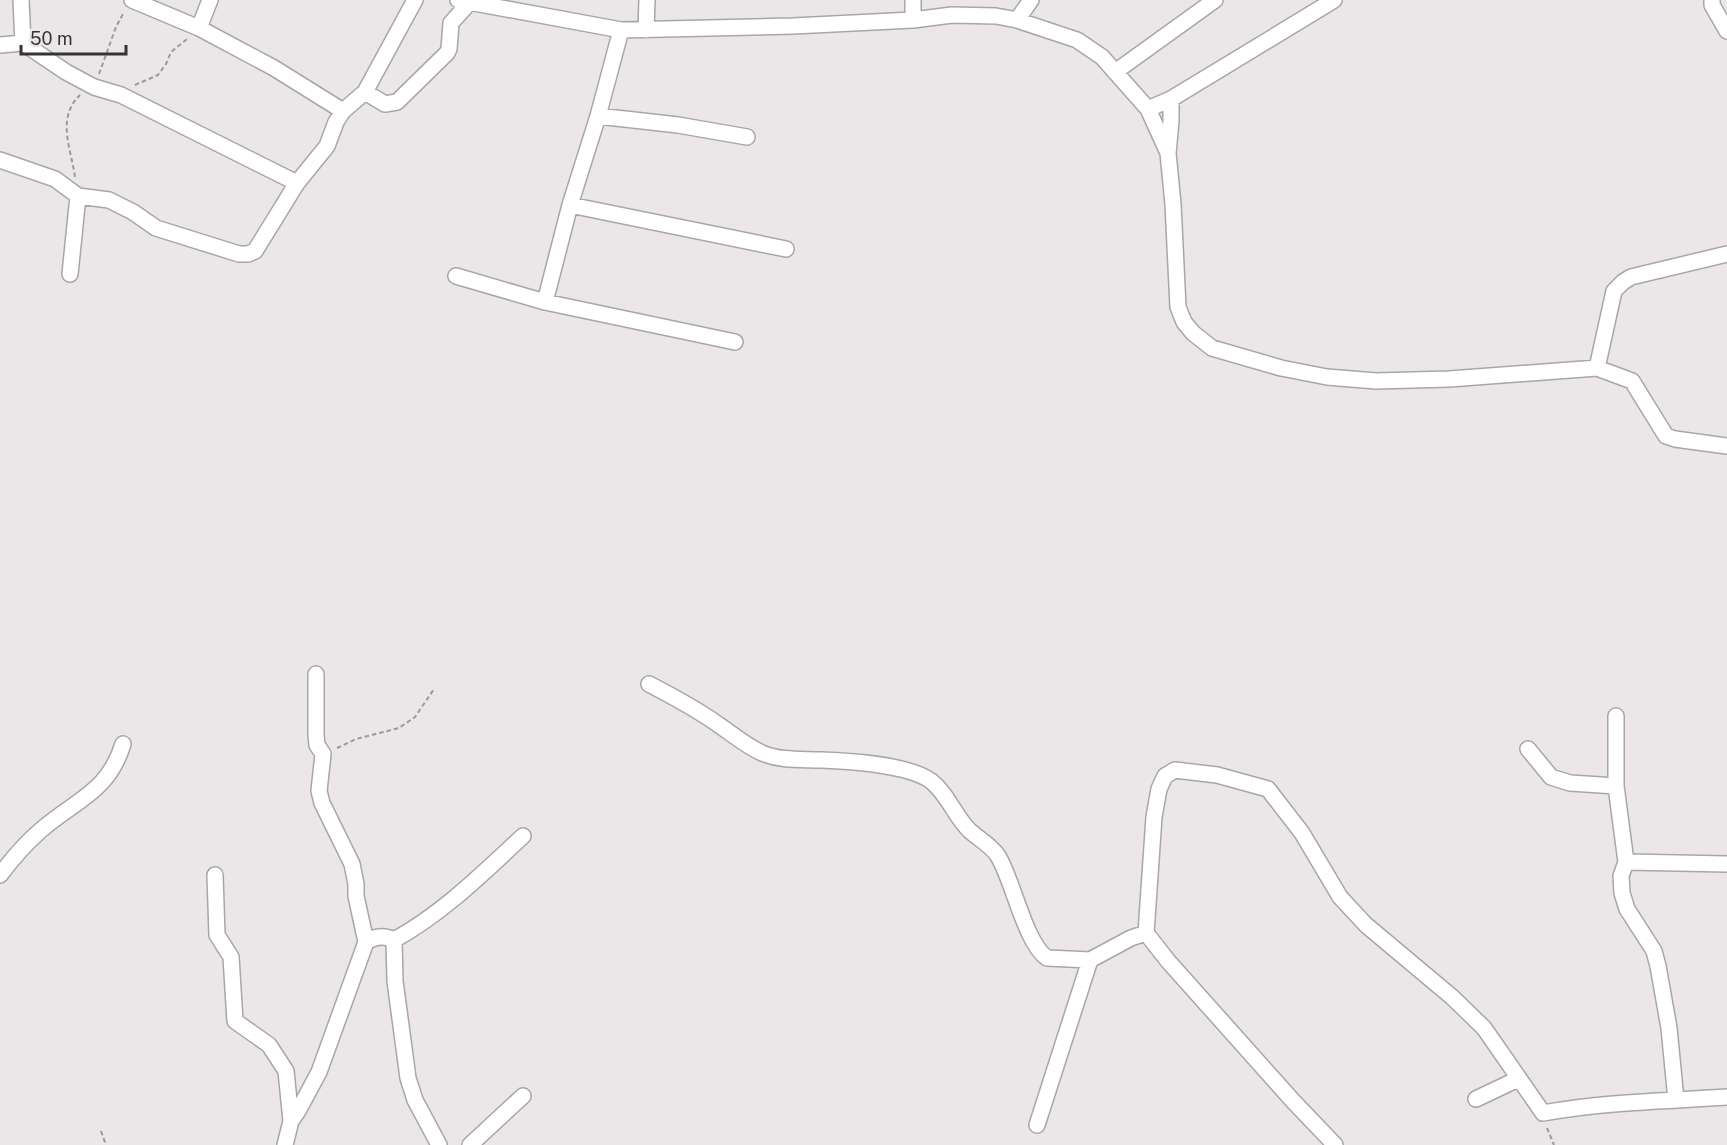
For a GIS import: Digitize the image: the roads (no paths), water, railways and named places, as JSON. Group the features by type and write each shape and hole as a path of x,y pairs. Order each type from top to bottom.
{"street":[{"path":"21,0 22,43"},
{"path":"199,28 210,0"},
{"path":"0,160 56,179 78,196 109,200 133,212 156,228 239,254 248,254 255,251 297,183 327,146 343,111 365,92 415,0"},
{"path":"646,30 647,0"},
{"path":"913,0 913,20"},
{"path":"1017,20 1031,0"},
{"path":"1115,72 1215,0"},
{"path":"1148,109 1171,99 1334,0"},
{"path":"1712,0 1712,5 1727,31"},
{"path":"365,92 385,104 397,102 447,53 451,23 464,2 621,30 793,26 913,20 952,15 996,16 1017,20 1077,40 1102,57 1148,109 1168,153"},
{"path":"129,4 199,28 274,68 343,111"},
{"path":"544,302 621,30"},
{"path":"0,45 22,43 93,87 121,95 297,183"},
{"path":"1171,99 1172,121 1168,153 1178,307 1184,322 1193,333 1212,348 1281,368 1327,377 1376,381 1449,379 1597,368 1632,381 1666,435 1675,439 1727,446"},
{"path":"598,116 678,125 747,137"},
{"path":"70,274 78,196"},
{"path":"570,205 786,249"},
{"path":"1597,368 1614,291 1623,282 1727,254"},
{"path":"456,276 544,302 735,342"},
{"path":"285,1145 291,1121 319,1072 366,942 352,864 320,797 319,785 323,754 316,735 316,674"},
{"path":"649,684 689,705 762,753 788,760 850,762 918,772 940,790 953,811 969,830 997,854 1008,877 1019,911 1043,955 1052,959 1090,960 1131,938 1146,933"},
{"path":"1616,716 1616,786 1626,862 1621,876 1622,893 1627,909 1654,951 1658,966 1669,1028 1676,1100"},
{"path":"0,875 39,831 90,794 107,777 123,744"},
{"path":"1528,749 1551,777 1570,783 1616,786"},
{"path":"1335,1145 1168,961 1146,933 1154,817 1159,789 1165,776 1175,770 1217,775 1268,789 1302,834 1340,897 1366,925 1452,997 1484,1028 1543,1113 1630,1101 1727,1097"},
{"path":"394,940 421,925 462,893 523,836"},
{"path":"1626,862 1727,864"},
{"path":"215,875 217,934 231,957 235,1021 269,1045 278,1057 287,1075 291,1121"},
{"path":"366,942 378,937 394,940"},
{"path":"394,940 395,981 408,1078 415,1100 439,1145"},
{"path":"1037,1125 1090,960"},
{"path":"1476,1099 1518,1078"},
{"path":"287,1091 307,1092"},
{"path":"470,1145 523,1096"}]}
